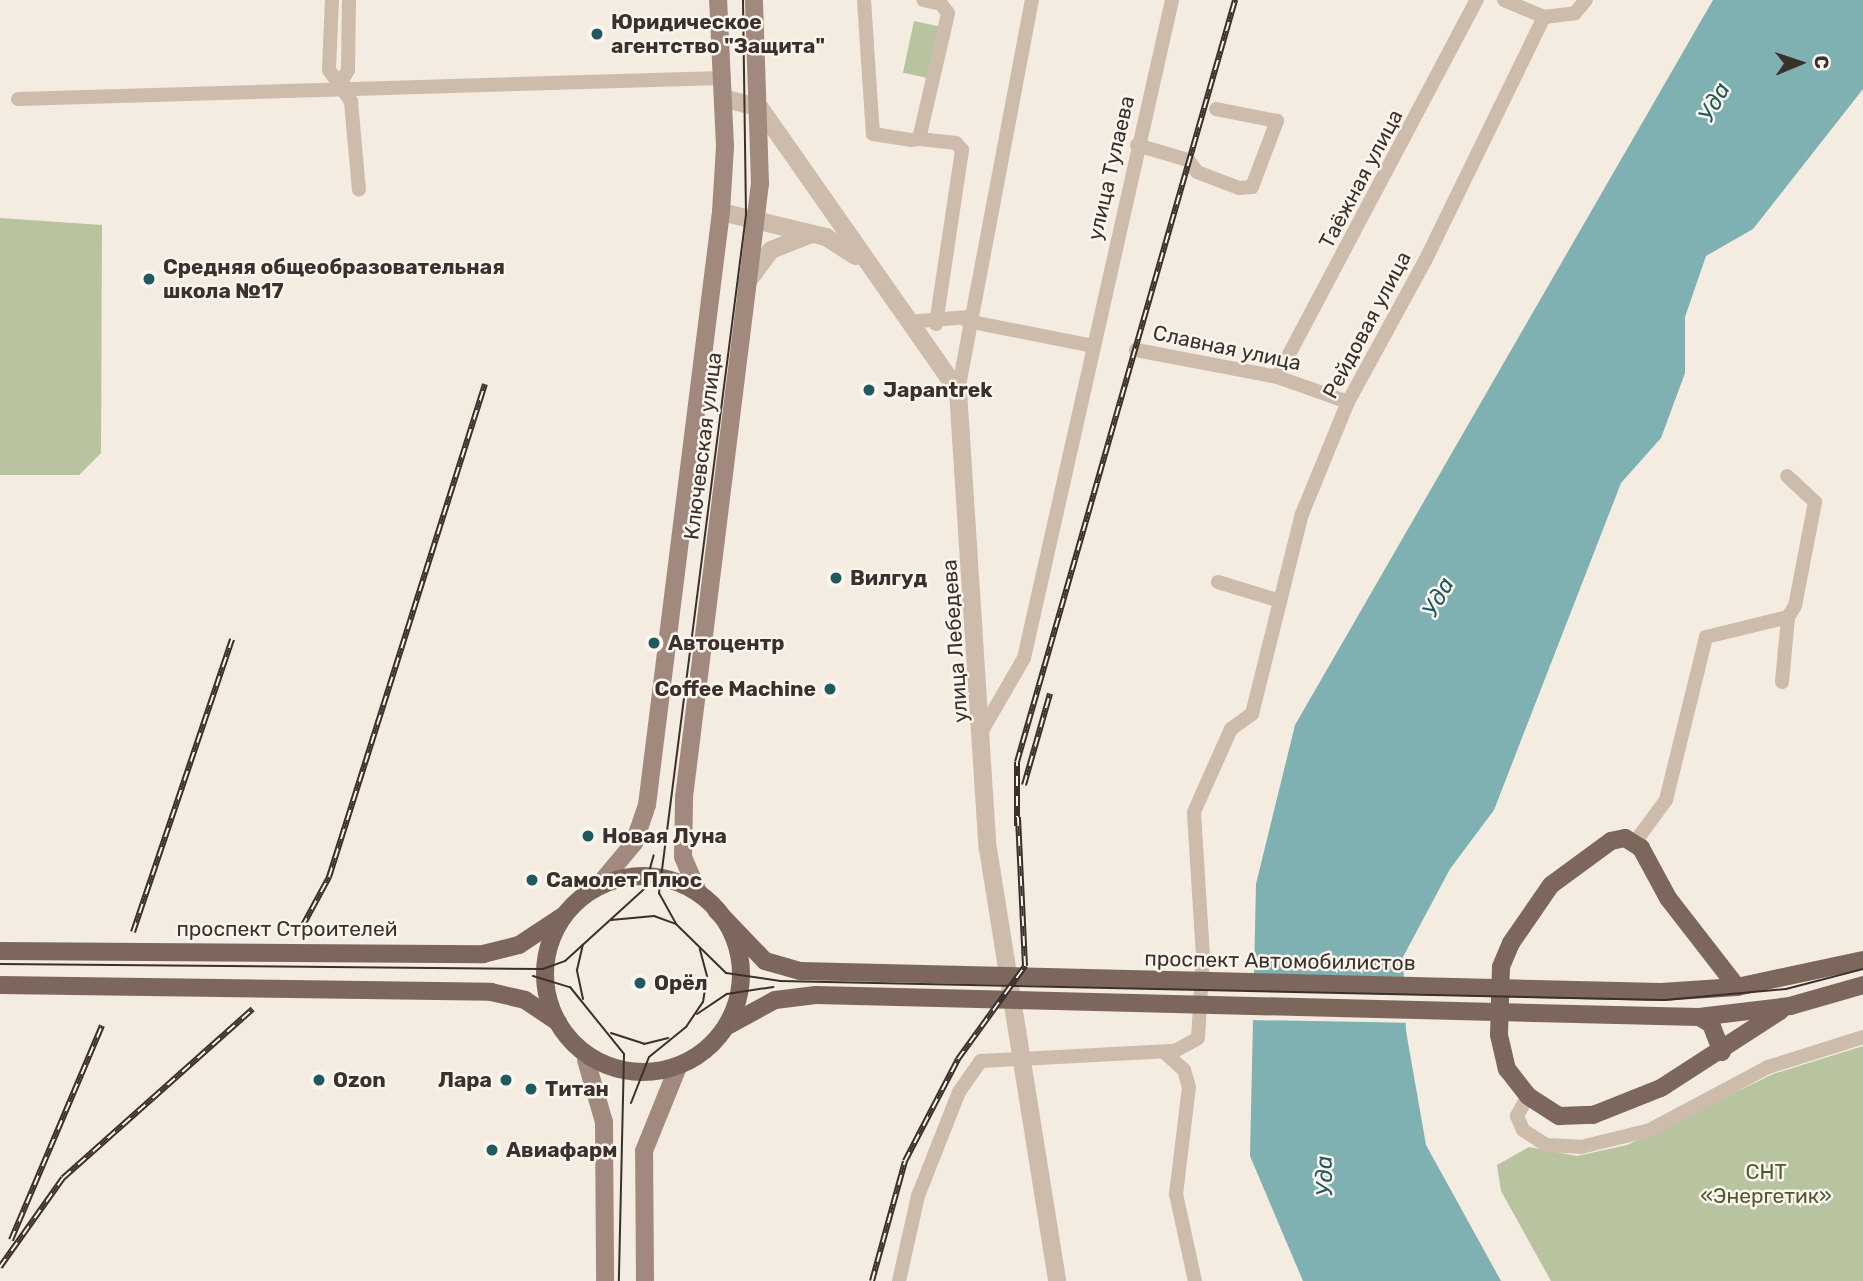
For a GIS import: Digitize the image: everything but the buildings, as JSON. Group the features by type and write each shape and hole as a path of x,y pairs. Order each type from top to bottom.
{"main road":[{"name":"Ключевская улица","path":"604,880 625,860 647,805 721,212 723,99 718,0"},
{"name":"Ключевская улица","path":"699,894 683,858 684,797 755,216 760,108 754,0"},
{"path":"1737,987 1668,898 1635,842 1611,841 1551,885 1501,967 1499,1035 1507,1069 1528,1096 1559,1116 1593,1115 1661,1088 1722,1052 1742,1031 1790,1006"},
{"path":"605,1281 604,1122 586,1060 561,1024 547,976 548,951 563,916 604,880 651,872 699,894 716,910 740,969 729,1025"},
{"name":"проспект Автомобилистов","path":"716,910 765,961 800,971 864,974 1547,990 1737,987 1863,960"},
{"name":"проспект Строителей","path":"0,951 483,954 519,945 563,916"},
{"path":"0,985 491,992 525,1000 561,1024"},
{"path":"586,1060 638,1076 678,1067 696,1059 729,1025 775,1000 863,997 1699,1017 1790,1006 1863,985"},
{"path":"1699,1017 1711,1024 1722,1052"},
{"path":"645,1281 644,1151 678,1067"}],"street":[{"path":"332,0 329,70 338,88 351,102 359,190"},
{"path":"338,88 348,70 349,0"},
{"path":"864,0 873,134 956,143 962,150 936,324"},
{"path":"919,139 948,13 923,0"},
{"name":"улица Лебедева","path":"1032,0 967,319 958,391 983,729 988,849 1057,1281"},
{"name":"улица Тулаева","path":"983,729 1024,659 1137,145 1172,0"},
{"name":"Таёжная улица","path":"1278,377 1478,0"},
{"path":"1504,0 1544,18 1575,13 1586,0"},
{"name":"Рейдовая улица","path":"1164,1052 1187,1048 1198,1038 1203,956 1194,812 1231,729 1252,713 1302,514 1348,402 1425,261 1544,18"},
{"path":"19,99 722,78"},
{"path":"723,99 760,108 869,268 958,391"},
{"path":"1137,145 1188,160 1196,172 1240,188 1252,187 1277,121 1216,109"},
{"path":"721,212 755,216 813,234 839,244 869,268"},
{"path":"746,285 771,250 813,234"},
{"path":"908,322 936,324 967,319 1093,346"},
{"name":"Славная улица","path":"1136,350 1278,377 1348,402"},
{"path":"1782,682 1788,617 1815,502 1787,476"},
{"path":"1218,582 1280,601"},
{"path":"1635,842 1666,800 1706,637 1788,617"},
{"path":"1528,1096 1517,1116 1523,1130 1546,1145 1581,1147 1650,1130 1768,1067 1863,1037"},
{"path":"899,1281 918,1196 959,1092 981,1061 1164,1052 1184,1070 1189,1087 1176,1194 1195,1281"}],"green space":[{"path":"914,21 938,26 927,78 903,73"},
{"path":"0,218 102,225 101,453 79,475 0,475"},
{"name":"СНТ «Энергетик»","path":"1863,1046 1863,1281 1551,1281 1501,1191 1497,1165 1529,1147 1577,1156 1627,1145 1773,1074"}],"water":[{"name":"Уда","path":"1713,0 1863,0 1863,89 1753,229 1706,256 1685,317 1685,373 1661,438 1621,483 1494,810 1450,869 1403,957 1406,1031 1426,1145 1501,1281 1303,1281 1250,1156 1256,884 1295,725"}],"pier":[{"path":"1250,976 1407,979 1406,1023 1249,1020"}],"tram line":[{"path":"743,0 746,215 659,893 676,924 726,973 780,981 1665,1000 1786,989 1863,969"},
{"path":"0,964 543,969 565,961 644,889 654,855"},
{"path":"611,920 654,916 676,924"},
{"path":"583,945 577,970 583,999"},
{"path":"631,1103 649,1057 686,1027 703,1002 707,976 700,949"},
{"path":"533,976 570,987 624,1054 619,1281"},
{"path":"697,1014 727,994 773,987"},
{"path":"611,1033 644,1044 668,1038"}],"railway":[{"path":"1017,826 1017,762 1235,0"},
{"path":"302,927 329,877 485,384"},
{"path":"133,932 232,639"},
{"path":"1024,785 1050,694"},
{"path":"872,1281 905,1161 958,1059 1025,966 1018,817"},
{"path":"0,1267 63,1178 253,1009"},
{"path":"11,1240 102,1026"}],"place":[{"name":"Юридическое агентство \"Защита\"","path":"597,34"},
{"name":"Средняя общеобразовательная школа №17","path":"149,279"},
{"name":"Japantrek","path":"869,390"},
{"name":"Вилгуд","path":"836,578"},
{"name":"Автоцентр","path":"654,643"},
{"name":"Coffee Machine","path":"830,689"},
{"name":"Новая Луна","path":"588,836"},
{"name":"Самолет Плюс","path":"532,880"},
{"name":"Орёл","path":"640,983"},
{"name":"Ozon","path":"319,1080"},
{"name":"Лара","path":"506,1080"},
{"name":"Титан","path":"531,1089"},
{"name":"Авиафарм","path":"492,1150"}]}
